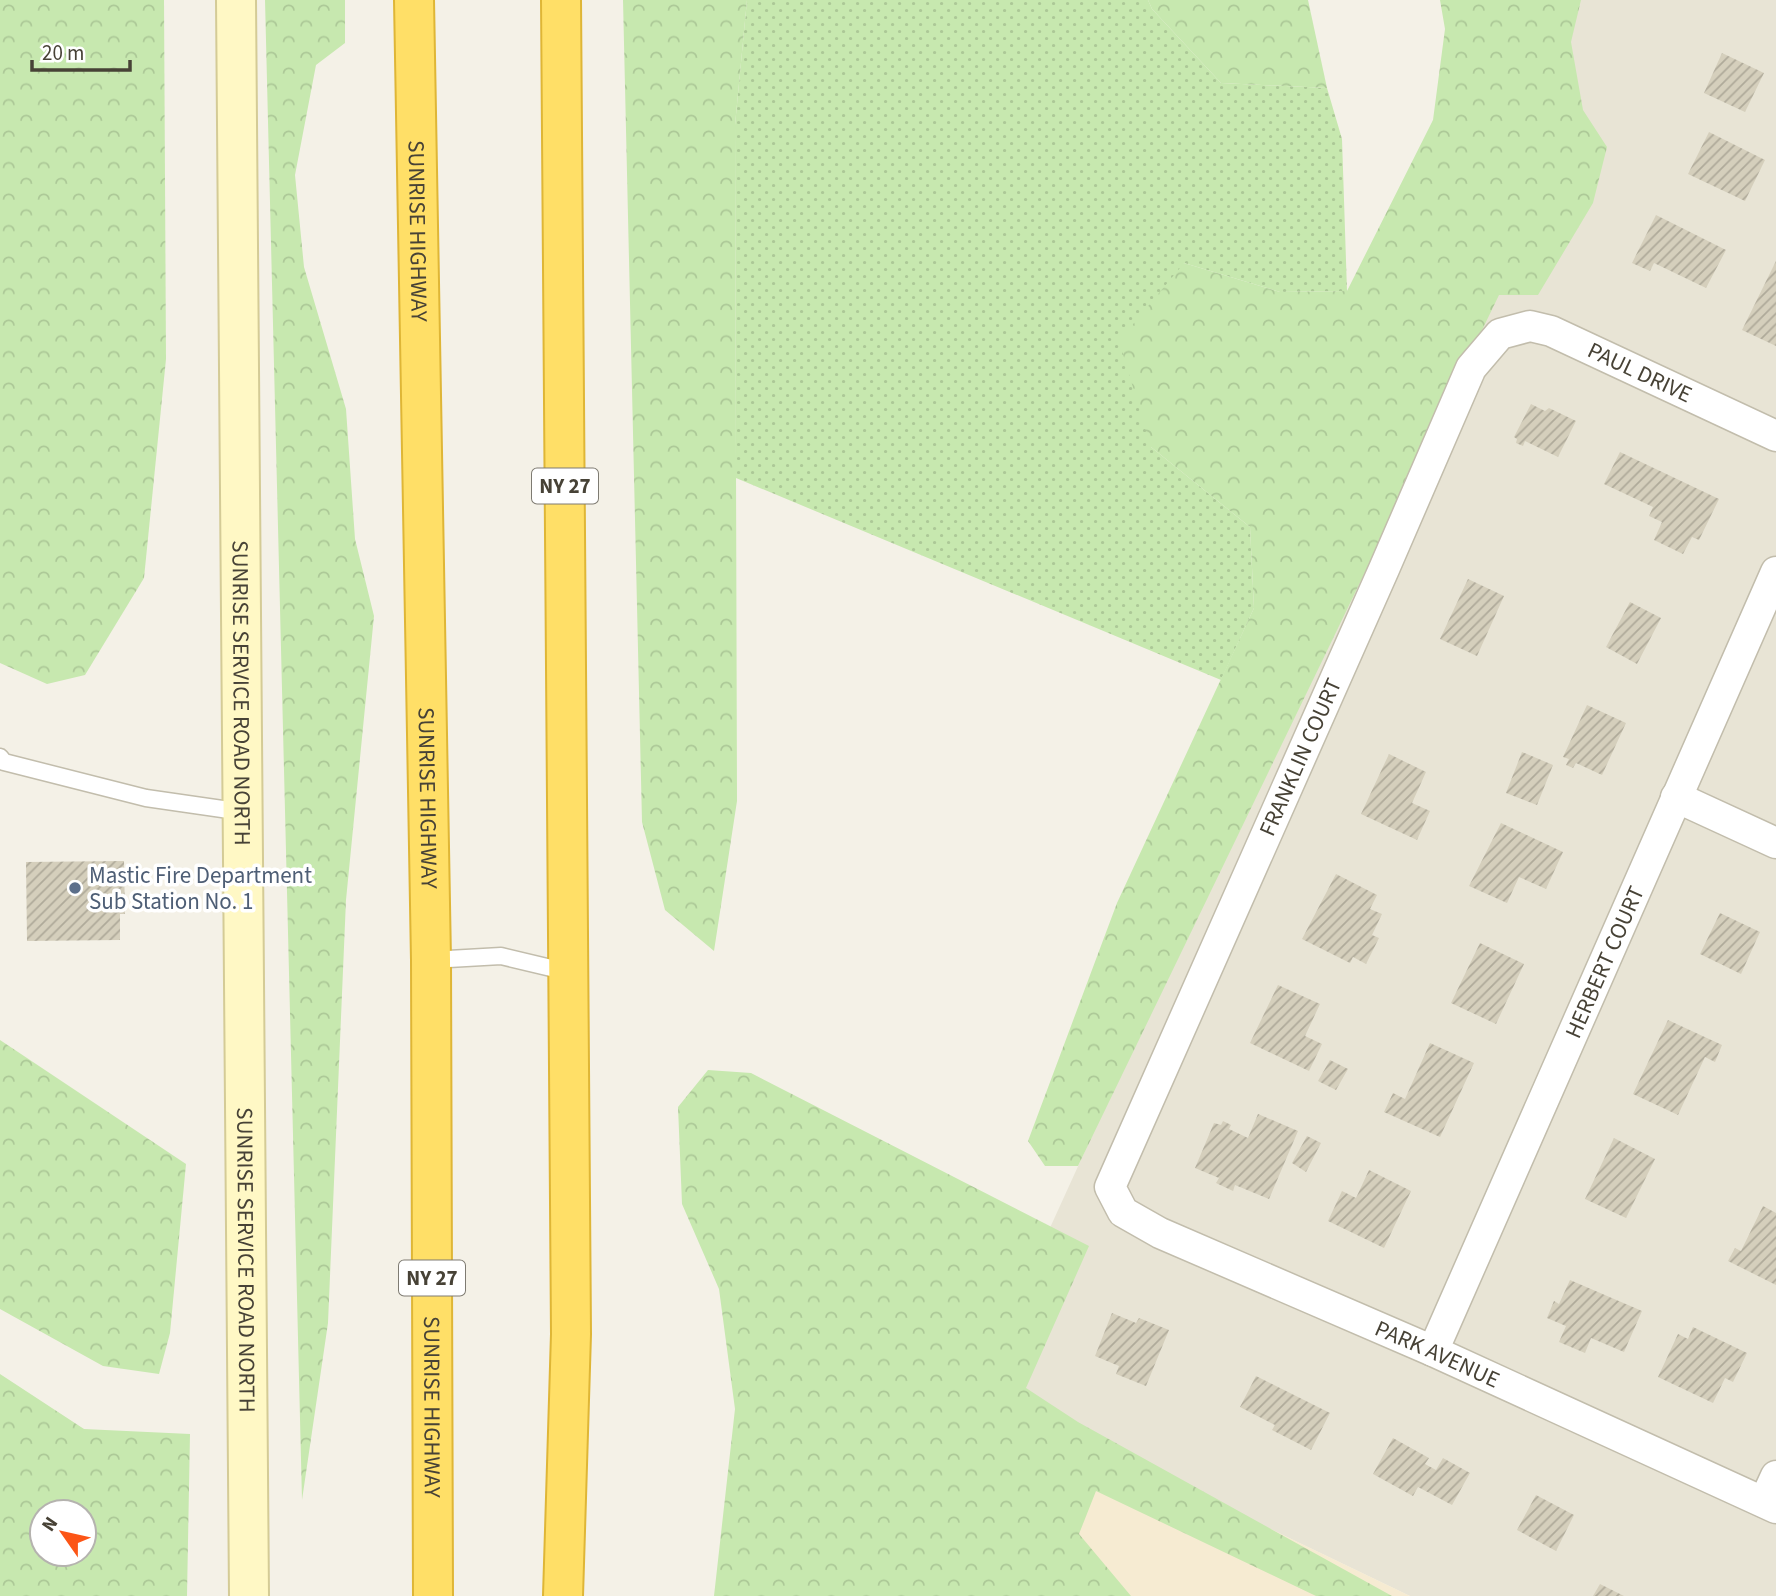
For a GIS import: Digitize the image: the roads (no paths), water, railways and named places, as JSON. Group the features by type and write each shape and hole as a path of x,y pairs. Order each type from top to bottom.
{"highway":[{"name":"SUNRISE HIGHWAY","path":"414,0 431,960 433,1596"},
{"name":"NY 27","path":"561,0 570,1334 563,1596"}],"street":[{"name":"SUNRISE SERVICE ROAD NORTH","path":"236,0 249,1596"},
{"name":"PAUL DRIVE","path":"1500,334 1530,326 1551,331 1776,436"},
{"name":"FRANKLIN COURT","path":"1110,1186 1471,368 1500,334"},
{"name":"HERBERT COURT","path":"1433,1351 1776,572"},
{"path":"1676,797 1776,843"},
{"name":"PARK AVENUE","path":"1110,1186 1123,1212 1160,1233 1772,1495"}],"lane":[{"path":"0,757 4,762 146,798 243,812"},
{"path":"431,960 500,956 568,972"}],"place":[{"name":"Mastic Fire Department Sub Station No. 1","path":"75,888"}]}
